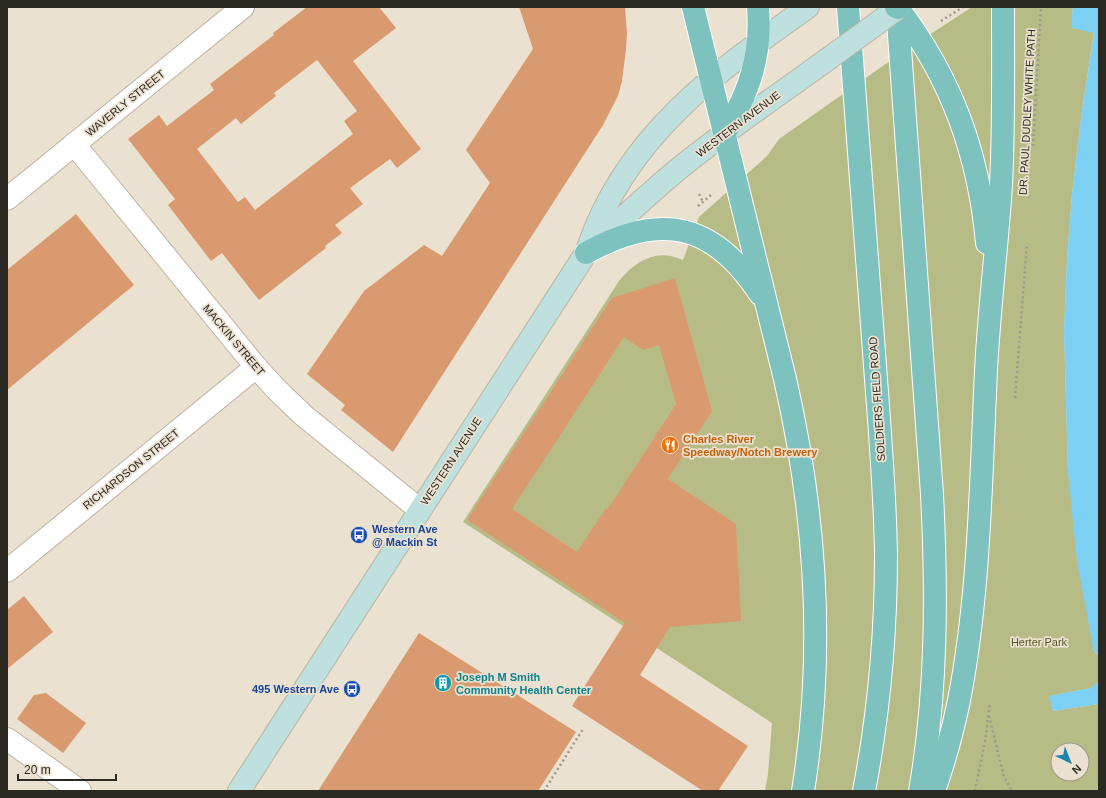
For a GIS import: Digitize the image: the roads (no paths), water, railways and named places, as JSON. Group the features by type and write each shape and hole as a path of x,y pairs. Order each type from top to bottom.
{"main road":[{"path":"693,7 712,79 796,430 807,501 812,557 816,658 811,730 803,791"},
{"path":"725,133 740,107 752,75 759,43 758,7"},
{"name":"WESTERN AVENUE","path":"586,253 594,229 613,192 650,140 680,107 712,79 808,7"},
{"name":"SOLDIERS FIELD ROAD","path":"848,7 878,408 886,554 885,615 881,674 874,734 864,791"},
{"path":"898,7 933,59 953,101 969,146 976,173 986,237 989,318"},
{"path":"898,7 935,553 936,613 932,696 925,763 920,791"},
{"name":"WESTERN AVENUE","path":"239,791 586,253 640,202 725,133 898,7"},
{"path":"934,791 950,740 962,685 969,643 977,553 989,318 999,212 1002,157 1003,7"},
{"path":"586,253 608,241 641,231 666,228 686,231 714,244 732,258 748,275 766,303"}],"street":[{"name":"WAVERLY STREET","path":"7,199 243,7"},
{"name":"MACKIN STREET","path":"74,144 256,367 281,395 302,415 420,510"},
{"name":"RICHARDSON STREET","path":"7,571 256,367"},
{"path":"7,739 80,791"}],"water":[{"path":"1073,7 1099,7 1099,656 1094,651 1077,561 1068,472 1064,331 1067,260 1072,194 1081,118 1094,33 1072,28"},
{"path":"1099,681 1099,706 1098,704 1053,711 1049,696 1091,688"}],"place":[{"name":"Charles River Speedway/Notch Brewery","path":"670,445"},
{"name":"Western Ave @ Mackin St","path":"359,535"},
{"name":"Joseph M Smith Community Health Center","path":"443,683"},
{"name":"495 Western Ave","path":"352,689"}],"park label":[{"name":"Herter Park","path":"1039,642"}]}
